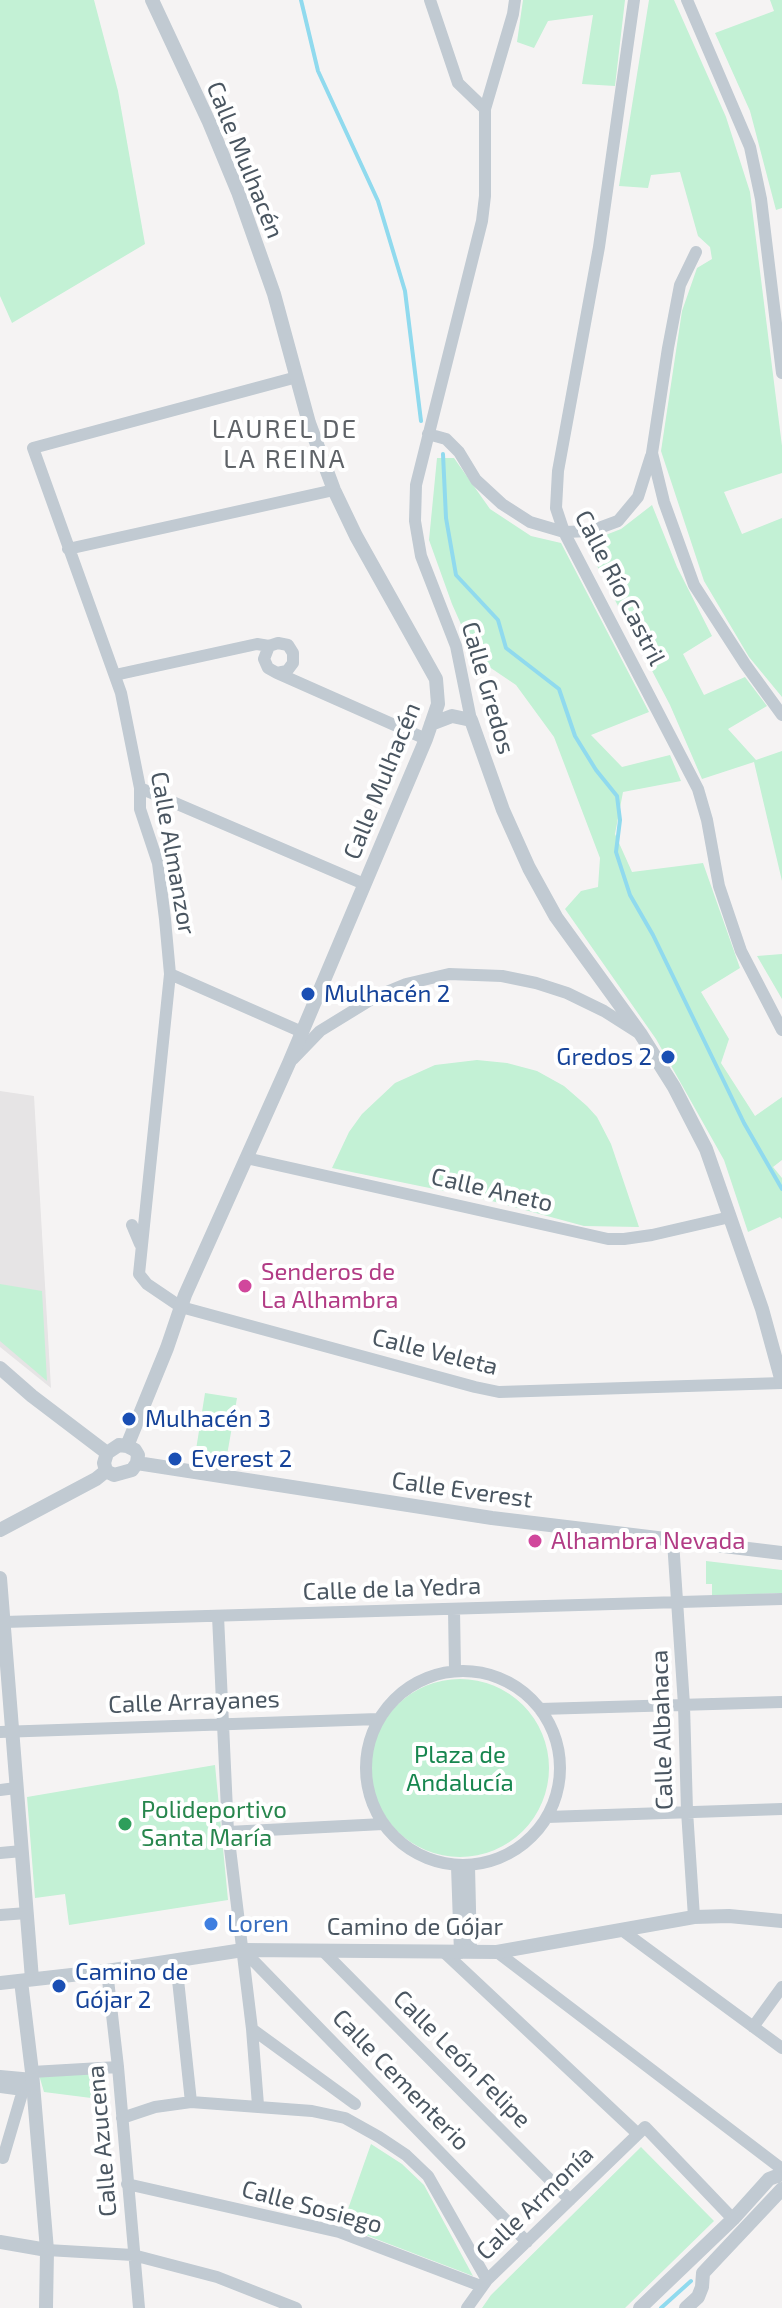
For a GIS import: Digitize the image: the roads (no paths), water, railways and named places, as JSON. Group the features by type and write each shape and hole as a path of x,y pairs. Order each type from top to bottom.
{"street":[{"name":"Calle Mulhacén","path":"127,1446 181,1307 289,1063 438,704 436,679 356,536 334,490 309,423 274,294 238,192 152,0"},
{"path":"430,0 458,83 485,109"},
{"name":"Calle Gredos","path":"515,0 485,109 482,221 416,485 415,521 421,556 456,646 471,720 503,810 529,868 556,917 640,1033 674,1087 706,1149 762,1309 782,1382"},
{"name":"Calle Río Castril","path":"634,0 599,247 558,471 556,508 564,532 698,789 719,886 741,951 782,1030"},
{"path":"687,0 750,147 761,199 782,373"},
{"path":"428,434 446,439 459,452 476,480 502,504 530,522 564,532 591,531 618,521 638,497 652,453 680,285 696,252"},
{"name":"Calle Almanzor","path":"181,1307 147,1284 139,1274 170,974 158,863 140,809 140,788 115,675 33,448 297,377"},
{"path":"652,453 664,502 694,585 782,715"},
{"path":"68,549 334,490"},
{"path":"638,497 649,494 664,502"},
{"path":"115,675 257,644 269,646 283,643 288,645 294,658 291,668 277,673"},
{"path":"269,646 264,654 268,668 426,739"},
{"path":"431,724 452,716 471,720"},
{"path":"140,788 364,884"},
{"path":"170,974 302,1032"},
{"path":"289,1063 320,1031 377,996 406,984 449,974 502,976 536,983 567,993 640,1033"},
{"name":"Calle Aneto","path":"246,1158 608,1239 652,1235 730,1217"},
{"path":"132,1225 141,1247"},
{"name":"Calle Veleta","path":"181,1307 499,1392 782,1382"},
{"path":"0,1368 107,1453"},
{"path":"119,1445 127,1446 138,1455 132,1470 114,1475 106,1471 104,1463 107,1453 119,1445"},
{"name":"Calle Everest","path":"137,1463 492,1518 782,1553"},
{"path":"0,1530 106,1471"},
{"name":"Calle Albahaca","path":"673,1541 694,1917"},
{"path":"0,1578 6,1732 16,1788 27,1913 28,2080 47,2250 46,2308"},
{"name":"Calle de la Yedra","path":"4,1622 782,1599"},
{"path":"454,1609 455,1671"},
{"path":"218,1616 228,1832 258,2105"},
{"path":"455,1671 474,1671 502,1680 527,1695 540,1709 552,1731 559,1754 560,1778 547,1817 520,1847 502,1857 463,1866 429,1859 395,1839 371,1803 366,1780 366,1756 378,1719 398,1695 424,1678 455,1671"},
{"path":"540,1709 782,1702"},
{"name":"Calle Arrayanes","path":"6,1732 378,1719"},
{"path":"0,1790 16,1788"},
{"path":"547,1817 782,1809"},
{"path":"228,1832 383,1824"},
{"path":"0,1853 22,1851"},
{"path":"463,1866 459,1953 638,2134 645,2127 738,2224"},
{"path":"0,1915 27,1913"},
{"name":"Camino de Gójar","path":"0,1983 107,1971 243,1950 497,1952 694,1917 729,1916 782,1921"},
{"path":"623,1931 782,2048"},
{"name":"Calle Cementerio","path":"243,1950 527,2242"},
{"name":"Calle León Felipe","path":"322,1950 570,2200"},
{"path":"497,1952 782,2172 769,2179 703,2273 698,2297 686,2308"},
{"path":"176,1961 191,2102"},
{"name":"Calle Azucena","path":"107,1971 139,2308"},
{"path":"753,2027 782,1987"},
{"path":"252,2029 355,2104"},
{"path":"0,2087 118,2067"},
{"path":"0,2076 28,2080"},
{"path":"0,2157 3,2158 28,2080"},
{"path":"122,2118 155,2107 191,2102 258,2105 345,2118 406,2155 428,2176 484,2283"},
{"name":"Calle Armonía","path":"467,2308 484,2283 638,2134"},
{"name":"Calle Sosiego","path":"127,2184 339,2232 484,2283"},
{"path":"640,2308 688,2261 782,2189"},
{"path":"0,2242 47,2250 133,2255 217,2277 296,2308"},
{"path":"688,2261 703,2273"}],"waterway":[{"path":"301,0 318,71 378,201 405,291 421,421"},
{"path":"443,454 446,518 456,575 498,620 506,648 559,689 575,736 617,796 620,820 616,852 630,895 653,935 744,1123 782,1189"},
{"path":"661,2308 691,2281"}],"place":[{"name":"Mulhacén 2","path":"308,994"},
{"name":"Gredos 2","path":"668,1057"},
{"name":"Senderos de La Alhambra","path":"245,1286"},
{"name":"Mulhacén 3","path":"129,1419"},
{"name":"Everest 2","path":"175,1459"},
{"name":"Alhambra Nevada","path":"535,1541"},
{"name":"Polideportivo Santa María","path":"125,1824"},
{"name":"Loren","path":"211,1924"},
{"name":"Camino de Gójar 2","path":"59,1986"}],"district":[{"name":"LAUREL DE LA REINA","path":"285,444"}],"park label":[{"name":"Plaza de Andalucía","path":"460,1769"}]}
